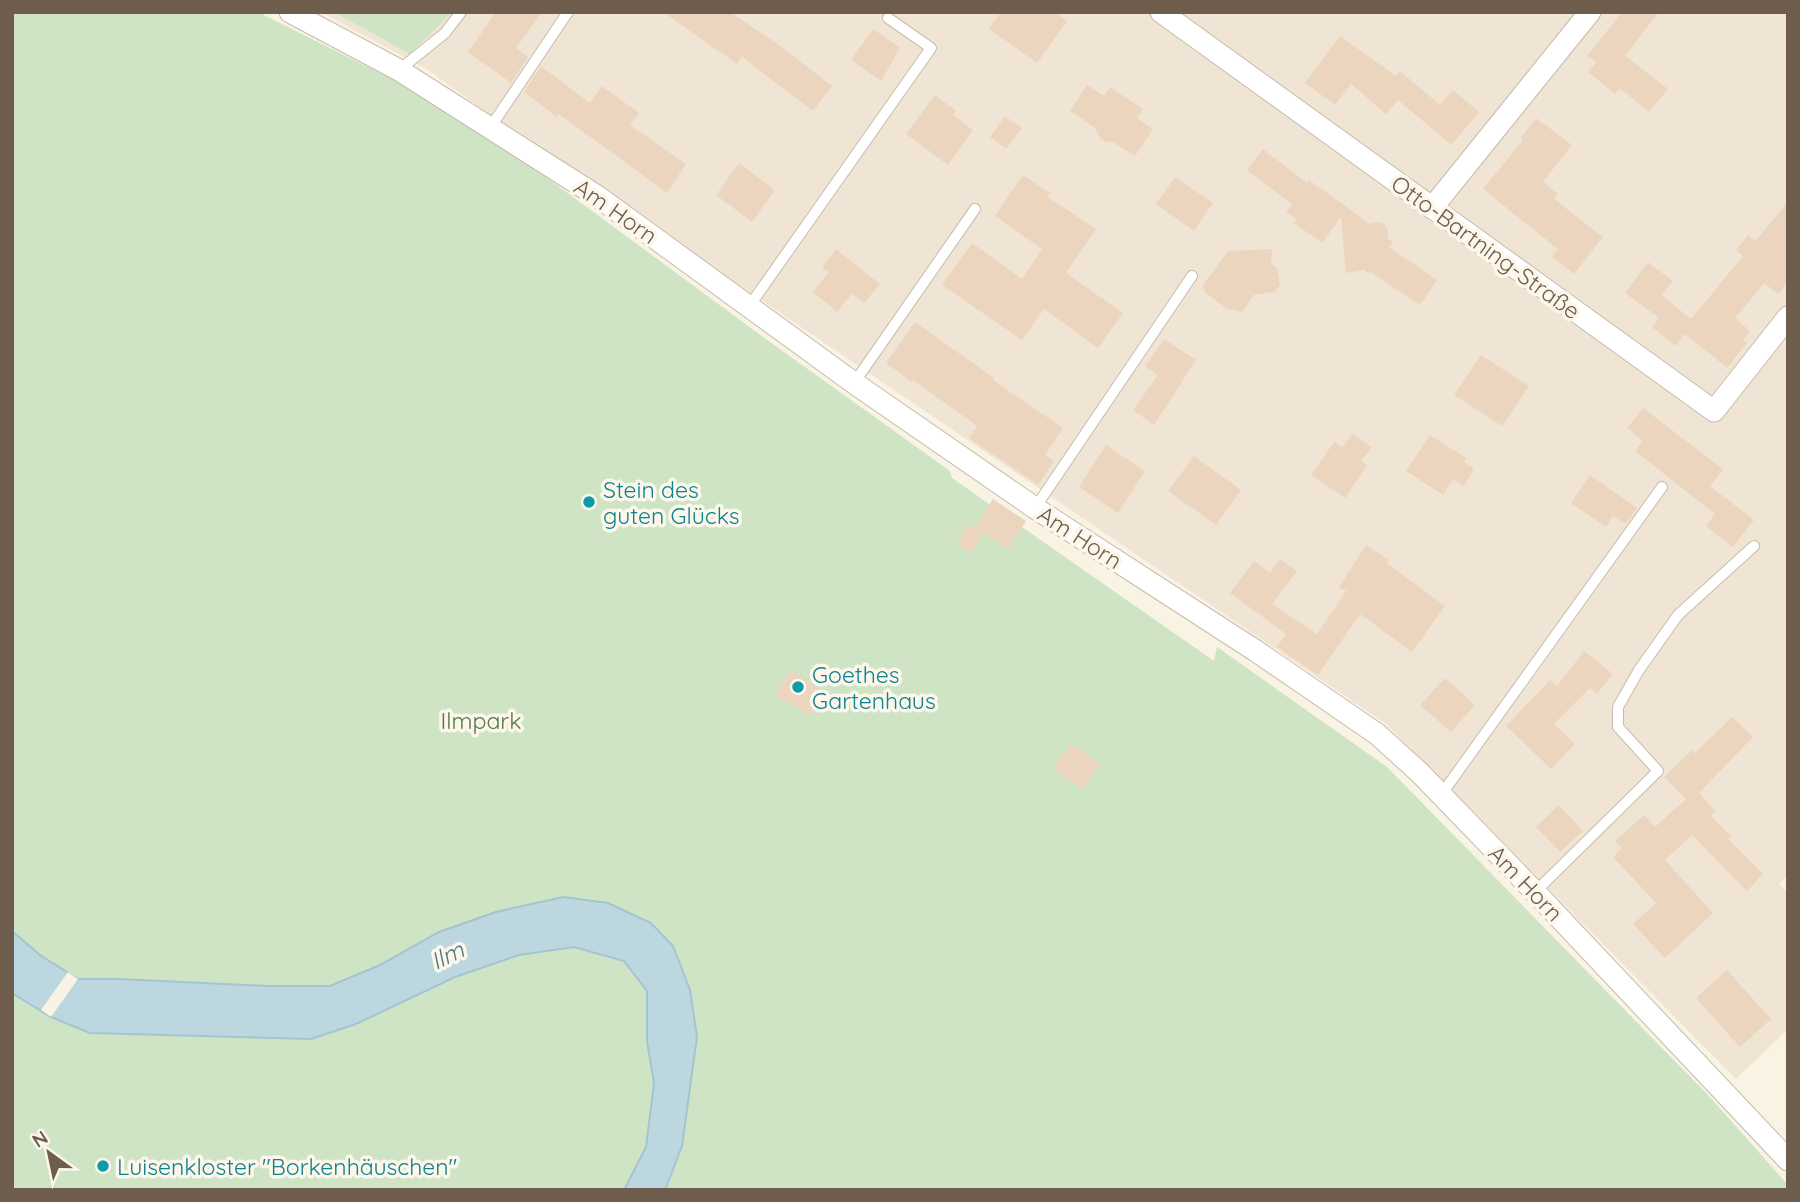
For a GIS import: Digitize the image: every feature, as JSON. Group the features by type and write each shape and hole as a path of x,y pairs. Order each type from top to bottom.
{"street":[{"name":"Am Horn","path":"290,12 399,70 597,196 853,383 1035,508 1377,734 1441,795 1535,892 1788,1160"},
{"name":"Otto-Bartning-Straße","path":"1161,12 1714,411 1788,317"},
{"path":"1432,208 1588,13"}],"lane":[{"path":"399,70 445,33 461,12"},
{"path":"490,128 568,12"},
{"path":"748,308 931,48 888,18"},
{"path":"853,383 975,209"},
{"path":"1035,508 1192,276"},
{"path":"1441,795 1662,487"},
{"path":"1535,892 1658,771 1618,727 1618,707 1639,670 1678,615 1754,546"}],"shaded area":[{"path":"321,12 1788,12 1788,875 1779,884 1788,893 1788,1029 1736,1079 1386,724 511,130 428,70"}],"green space":[{"name":"Ilmpark","path":"12,12 258,12 390,78 512,152 950,471 952,478 1214,661 1217,647 1387,767 1708,1095 1788,1185 1788,1190 12,1190"},
{"path":"334,12 452,12 410,54"}],"water":[{"name":"Ilm","path":"563,897 608,903 651,923 673,946 690,990 697,1037 682,1146 665,1190 624,1190 646,1147 654,1083 647,1041 647,991 624,961 574,947 519,955 455,977 356,1024 311,1039 90,1033 51,1017 12,993 12,931 40,955 78,979 330,986 380,965 439,932 496,912"}],"pier":[{"path":"68,972 78,979 51,1017 41,1010"}],"building":[{"path":"496,12 542,12 516,48 528,57 511,83 468,52"},
{"path":"663,12 730,12 832,86 813,111 742,57 737,64"},
{"path":"1001,12 1054,12 1067,21 1037,63 989,29"},
{"path":"1622,12 1659,12 1625,56 1668,89 1649,112 1619,88 1615,94 1588,72 1596,62 1587,56"},
{"path":"873,29 900,48 881,81 851,60"},
{"path":"1340,36 1396,76 1400,71 1440,105 1453,90 1479,112 1451,145 1398,100 1386,114 1351,84 1335,105 1305,83"},
{"path":"541,66 590,103 602,86 639,113 630,125 686,164 667,193 559,114 557,117 524,92"},
{"path":"1087,85 1104,96 1110,87 1143,109 1137,118 1153,129 1135,156 1113,142 1101,139 1094,127 1070,111"},
{"path":"935,95 956,111 953,115 973,130 948,165 906,134"},
{"path":"1005,116 1022,128 1006,149 990,137"},
{"path":"1536,118 1572,145 1543,182 1558,194 1554,199 1603,237 1574,274 1552,257 1558,249 1483,189 1523,140 1521,138"},
{"path":"1263,149 1307,183 1309,180 1370,224 1383,223 1388,230 1388,239 1393,242 1389,247 1437,280 1420,305 1370,272 1369,274 1364,270 1346,273 1341,217 1322,243 1294,223 1297,219 1286,212 1292,204 1247,170"},
{"path":"739,163 775,190 752,222 716,195"},
{"path":"1023,175 1050,193 1048,197 1096,229 1066,273 1123,313 1098,348 1044,309 1022,340 942,285 972,243 1022,279 1042,249 995,216"},
{"path":"1175,177 1213,203 1194,231 1156,204"},
{"path":"1788,202 1788,282 1778,294 1764,283 1735,318 1750,331 1743,340 1747,343 1727,368 1685,334 1675,346 1652,327 1659,318 1625,293 1648,262 1673,281 1662,295 1691,319 1743,256 1736,250 1748,235 1755,241"},
{"path":"836,249 880,284 864,303 852,294 837,312 813,292 829,272 822,267"},
{"path":"1272,249 1271,263 1277,268 1280,285 1274,292 1254,295 1242,312 1227,309 1205,292 1203,285 1228,251"},
{"path":"915,322 1063,428 1045,455 1054,461 1038,485 969,438 977,426 886,363"},
{"path":"1164,339 1196,360 1154,425 1133,410 1158,375 1145,366"},
{"path":"1481,355 1529,386 1502,426 1454,395"},
{"path":"1643,408 1723,469 1710,486 1754,520 1733,547 1706,526 1715,514 1635,451 1643,441 1627,428"},
{"path":"1353,434 1372,447 1361,461 1367,465 1345,498 1311,475 1334,442 1342,447"},
{"path":"1430,435 1466,458 1464,462 1474,469 1464,486 1453,479 1443,495 1406,471"},
{"path":"1106,445 1145,471 1118,513 1079,487"},
{"path":"1194,456 1241,490 1216,525 1168,491"},
{"path":"1590,475 1637,508 1626,524 1613,516 1606,527 1571,503"},
{"path":"993,499 1026,521 1008,549 975,527"},
{"path":"969,524 984,534 971,554 956,544"},
{"path":"1366,545 1389,560 1387,563 1445,606 1412,652 1360,614 1318,675 1277,647 1286,634 1230,593 1254,561 1270,573 1280,559 1297,571 1272,604 1317,634 1346,591 1339,587"},
{"path":"1584,651 1613,674 1597,694 1590,688 1554,724 1575,744 1551,769 1506,726 1550,680 1557,686"},
{"name":"Goethes Gartenhaus","path":"792,670 826,694 810,717 775,694"},
{"path":"1445,678 1475,705 1451,732 1420,705"},
{"path":"1732,717 1753,737 1699,793 1715,811 1711,816 1731,836 1728,839 1763,874 1747,891 1692,835 1665,860 1713,913 1665,958 1633,924 1656,903 1613,857 1622,848 1615,841 1644,815 1655,827 1686,799 1664,777 1692,750 1695,753"},
{"path":"1070,744 1100,763 1083,789 1053,769"},
{"path":"1559,805 1583,831 1560,852 1536,827"},
{"path":"1727,970 1771,1019 1740,1047 1696,998"}],"place":[{"name":"Stein des guten Glücks","path":"589,502"},
{"name":"Goethes Gartenhaus","path":"798,687"},
{"name":"Luisenkloster \"Borkenhäuschen\"","path":"103,1166"}]}
